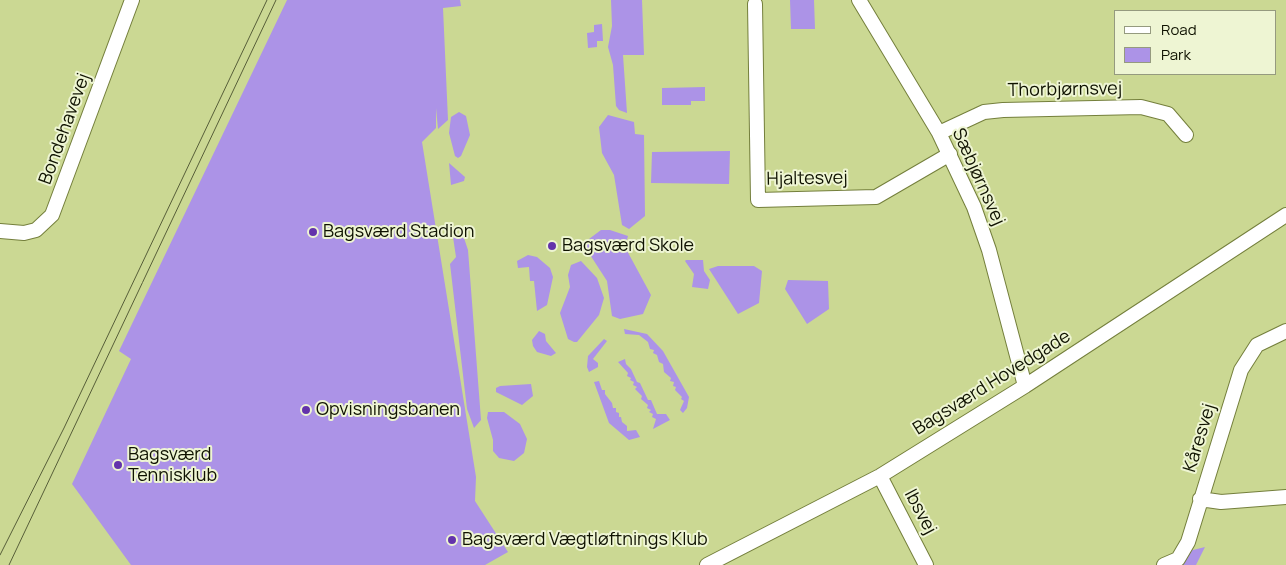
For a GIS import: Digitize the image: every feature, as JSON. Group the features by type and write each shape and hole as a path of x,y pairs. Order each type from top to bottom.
{"street":[{"name":"Bondehavevej","path":"0,231 24,232 36,230 52,214 132,0"},
{"name":"Sæbjørnsvej","path":"860,0 939,133 974,207 989,250 1025,386"},
{"name":"Hjaltesvej","path":"755,4 758,200 876,197 950,154"},
{"name":"Thorbjørnsvej","path":"939,133 975,115 1003,110 1141,108 1168,114 1186,135"},
{"name":"Bagsværd Hovedgade","path":"709,564 880,476 1025,386 1286,215"},
{"name":"Kåresvej","path":"1164,565 1178,559 1188,542 1241,370 1258,345 1286,331"},
{"name":"Ibsvej","path":"880,476 926,565"},
{"path":"1200,499 1222,502 1286,497"}],"green space":[{"name":"Bagsværd Stadion","path":"287,0 460,0 461,6 443,8 448,120 438,129 436,108 436,128 422,142 476,477 475,501 508,552 485,565 131,565 72,484 131,359 119,351"},
{"path":"611,0 642,0 644,55 623,55 627,113 619,110 616,106 613,65 608,47 612,26"},
{"path":"790,0 814,0 815,29 791,29"},
{"path":"602,24 603,41 597,41 597,47 588,48 587,33 594,32 594,25"},
{"path":"705,87 705,101 691,101 691,105 662,105 662,88"},
{"path":"459,112 466,116 470,135 461,156 458,158 455,156 449,133 451,117"},
{"path":"608,115 634,122 635,134 644,135 645,216 629,229 622,225 614,175 602,153 599,127"},
{"path":"730,151 729,184 651,183 652,152"},
{"path":"449,163 465,177 464,181 451,185"},
{"path":"601,230 610,230 628,236 625,247 651,295 643,314 620,319 612,316 607,281 585,247 589,239"},
{"path":"455,235 464,238 468,250 481,420 474,428 467,409 450,264 456,257 453,237"},
{"path":"528,255 537,257 550,268 553,277 547,305 537,311 534,281 530,281 529,267 518,268 517,261"},
{"path":"686,260 703,260 704,271 710,280 708,289 692,287 694,274"},
{"path":"581,261 597,278 604,298 599,315 577,342 574,342 568,339 560,313 570,287 568,275 571,265"},
{"path":"718,266 754,266 762,271 759,303 738,314 709,269"},
{"path":"788,280 828,281 829,309 807,324 785,289"},
{"path":"624,329 647,334 663,351 689,397 687,408 683,413 680,410 684,401 675,390 674,382 670,381 671,378 664,372 663,364 659,362 657,355 653,353 654,350 650,349 648,342 639,335 625,334"},
{"path":"539,331 545,334 546,341 556,353 551,356 537,352 532,340"},
{"path":"604,339 607,341 593,359 598,363 598,367 589,372 587,367 588,356"},
{"path":"625,359 626,364 631,369 637,382 640,383 648,400 651,400 657,414 666,414 670,420 653,429 656,419 652,417 653,414 649,412 651,410 647,408 648,405 641,399 642,396 635,389 637,387 633,385 634,382 627,376 628,373 618,362"},
{"path":"599,381 613,408 616,408 616,412 619,413 622,422 627,426 627,431 636,430 640,437 629,440 609,423 594,382"},
{"path":"531,384 533,396 522,405 496,392 496,388 500,386"},
{"path":"488,412 504,412 520,424 527,439 524,453 514,461 499,458 493,451 493,440 487,418"},
{"path":"1205,547 1196,565 1179,565 1189,551"}],"tram line":[{"path":"0,555 64,428 267,0"},
{"path":"9,565 276,0"}],"place":[{"name":"Bagsværd Stadion","path":"313,232"},
{"name":"Bagsværd Skole","path":"552,246"},
{"name":"Opvisningsbanen","path":"306,410"},
{"name":"Bagsværd Tennisklub","path":"118,465"},
{"name":"Bagsværd Vægtløftnings Klub","path":"452,540"}]}
